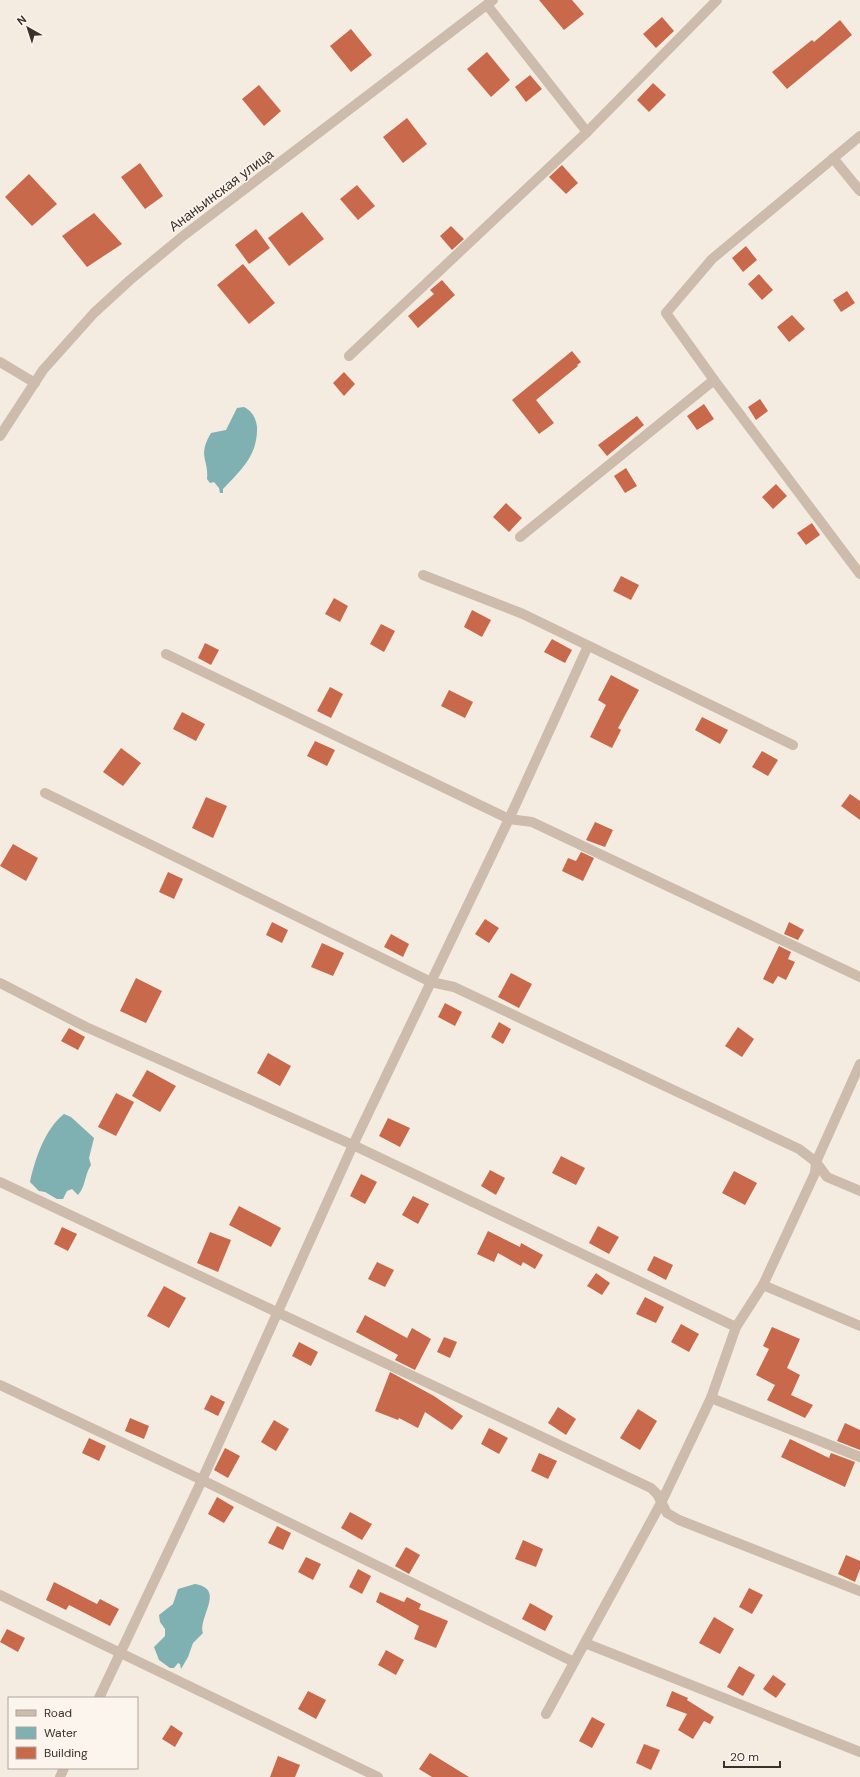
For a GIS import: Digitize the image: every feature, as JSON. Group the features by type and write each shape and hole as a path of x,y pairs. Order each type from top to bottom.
{"street":[{"path":"350,356 587,132 717,0"},
{"path":"490,3 587,132"},
{"name":"Ананьинская улица","path":"0,436 43,370 94,313 130,280 183,236 490,3"},
{"path":"860,136 712,259 666,313 714,380 860,574"},
{"path":"833,158 860,191"},
{"path":"0,362 35,383"},
{"path":"520,536 714,380"},
{"path":"423,575 523,614 793,745"},
{"path":"99,1697 202,1480 353,1145 509,819 588,646"},
{"path":"166,654 509,819 532,822 860,977"},
{"path":"45,794 431,982 454,987 798,1149 816,1162 826,1177 860,1191"},
{"path":"0,983 86,1027 353,1145 736,1327"},
{"path":"546,1714 660,1503 711,1398 736,1327 763,1285 815,1173 816,1162 860,1064"},
{"path":"0,1182 651,1488 657,1494 660,1503 667,1513 679,1520 860,1591"},
{"path":"763,1285 860,1326"},
{"path":"0,1385 202,1480 574,1662"},
{"path":"711,1398 860,1457"},
{"path":"0,1595 378,1777"},
{"path":"584,1643 860,1752"}],"water":[{"path":"244,407 253,415 256,421 257,437 255,446 242,468 223,489 223,493 220,493 219,488 214,482 210,483 207,479 204,458 205,448 211,433 226,430 237,408"},
{"path":"64,1114 71,1117 94,1138 89,1158 91,1165 81,1192 78,1195 72,1189 67,1191 63,1199 57,1199 45,1192 39,1191 30,1182 38,1154 46,1136 57,1120"},
{"path":"195,1584 204,1587 209,1592 210,1597 202,1627 203,1633 193,1643 188,1657 181,1669 180,1664 178,1663 174,1668 170,1668 159,1660 154,1647 165,1636 165,1629 160,1622 159,1615 173,1604 178,1589"}],"building":[{"path":"539,0 572,0 584,14 564,30"},
{"path":"662,17 674,31 656,48 643,34"},
{"path":"840,20 852,35 787,89 772,72 812,40 814,42"},
{"path":"351,29 372,55 351,72 330,46"},
{"path":"487,52 510,80 491,97 467,69"},
{"path":"530,75 542,89 526,102 515,87"},
{"path":"653,83 666,95 649,112 637,100"},
{"path":"259,85 281,111 264,126 242,99"},
{"path":"407,118 427,144 403,163 383,137"},
{"path":"140,163 163,196 145,209 121,177"},
{"path":"562,165 578,183 566,194 549,177"},
{"path":"29,174 57,204 32,226 5,197"},
{"path":"357,185 375,206 358,220 340,199"},
{"path":"302,212 324,239 289,266 268,238"},
{"path":"94,213 122,244 87,267 62,236"},
{"path":"451,226 464,239 452,250 440,236"},
{"path":"256,229 270,248 249,264 235,245"},
{"path":"746,246 757,260 743,272 732,258"},
{"path":"243,264 275,303 249,324 217,285"},
{"path":"759,274 773,290 762,300 748,284"},
{"path":"442,280 455,295 418,328 408,316 434,294 430,290"},
{"path":"847,291 855,303 841,312 833,300"},
{"path":"792,315 805,329 789,342 777,327"},
{"path":"572,351 581,362 536,400 554,423 539,434 512,400"},
{"path":"344,372 355,384 344,396 333,383"},
{"path":"760,399 768,411 756,420 748,407"},
{"path":"704,404 714,419 697,430 687,416"},
{"path":"637,416 644,425 607,456 598,445"},
{"path":"626,468 637,486 625,493 614,476"},
{"path":"776,484 787,496 773,509 762,497"},
{"path":"506,503 522,518 509,532 493,517"},
{"path":"812,523 820,535 806,545 797,533"},
{"path":"621,576 639,585 631,600 613,591"},
{"path":"334,598 348,606 340,622 325,614"},
{"path":"472,610 491,620 482,637 464,627"},
{"path":"381,624 395,631 384,652 370,644"},
{"path":"552,639 572,650 565,663 544,652"},
{"path":"205,643 219,650 211,665 198,658"},
{"path":"611,675 639,690 618,728 621,730 612,748 590,737 606,705 598,700"},
{"path":"330,687 343,694 331,718 317,711"},
{"path":"449,690 473,702 465,718 441,706"},
{"path":"182,712 205,724 196,741 173,729"},
{"path":"702,717 728,730 720,744 695,730"},
{"path":"315,741 335,750 327,766 307,756"},
{"path":"121,748 141,763 123,786 103,772"},
{"path":"762,751 778,760 768,776 752,767"},
{"path":"850,794 860,801 860,820 841,806"},
{"path":"206,797 227,806 213,838 192,828"},
{"path":"595,822 613,830 605,847 586,840"},
{"path":"13,844 38,858 26,881 0,866"},
{"path":"581,852 594,858 583,881 562,871 568,858 576,861"},
{"path":"168,872 183,879 174,899 159,892"},
{"path":"485,919 499,928 489,943 475,934"},
{"path":"272,922 288,930 282,943 266,935"},
{"path":"789,922 804,930 798,940 784,934"},
{"path":"391,934 409,944 403,957 384,947"},
{"path":"322,943 344,953 333,976 311,967"},
{"path":"779,946 791,952 788,959 795,962 786,980 778,976 773,984 763,979"},
{"path":"511,973 532,984 519,1008 498,997"},
{"path":"136,978 162,991 146,1023 120,1011"},
{"path":"445,1003 462,1012 455,1026 438,1017"},
{"path":"499,1022 511,1029 503,1044 491,1037"},
{"path":"738,1027 754,1039 742,1057 725,1046"},
{"path":"69,1028 85,1037 78,1050 61,1041"},
{"path":"268,1053 291,1066 280,1086 257,1073"},
{"path":"147,1070 176,1086 160,1112 132,1096"},
{"path":"116,1093 134,1102 116,1136 98,1127"},
{"path":"388,1118 410,1128 400,1147 379,1136"},
{"path":"561,1156 585,1168 576,1185 552,1173"},
{"path":"490,1170 505,1178 496,1195 481,1186"},
{"path":"734,1171 757,1183 745,1205 722,1193"},
{"path":"361,1174 377,1182 365,1204 350,1196"},
{"path":"413,1196 429,1204 418,1224 402,1215"},
{"path":"239,1206 281,1228 271,1247 229,1225"},
{"path":"598,1226 619,1237 609,1254 589,1243"},
{"path":"62,1227 77,1234 68,1251 54,1244"},
{"path":"488,1231 520,1247 521,1243 543,1255 535,1269 523,1262 521,1266 498,1253 494,1262 477,1254"},
{"path":"210,1232 231,1240 218,1272 197,1263"},
{"path":"654,1256 673,1265 666,1280 647,1270"},
{"path":"377,1262 394,1270 385,1287 368,1279"},
{"path":"596,1273 610,1283 602,1295 587,1286"},
{"path":"164,1286 186,1298 169,1328 147,1316"},
{"path":"645,1297 664,1307 656,1323 636,1314"},
{"path":"365,1315 407,1338 412,1328 431,1339 415,1370 395,1360 398,1355 356,1332"},
{"path":"681,1324 699,1334 689,1352 671,1342"},
{"path":"772,1327 800,1339 787,1368 800,1375 791,1395 813,1405 805,1418 767,1400 775,1385 756,1375 769,1349 763,1346"},
{"path":"444,1337 457,1342 450,1358 437,1352"},
{"path":"299,1342 318,1352 311,1366 292,1356"},
{"path":"390,1372 434,1396 463,1416 452,1430 425,1412 418,1428 399,1418 398,1420 375,1411"},
{"path":"211,1395 225,1402 218,1416 204,1409"},
{"path":"558,1407 576,1419 566,1435 548,1423"},
{"path":"638,1409 657,1421 640,1450 620,1438"},
{"path":"130,1418 149,1426 144,1439 125,1431"},
{"path":"274,1420 289,1429 276,1451 261,1442"},
{"path":"845,1423 860,1430 860,1450 837,1441"},
{"path":"489,1428 508,1438 499,1454 481,1444"},
{"path":"89,1438 106,1446 99,1461 82,1453"},
{"path":"790,1439 829,1458 831,1453 855,1462 845,1487 781,1457"},
{"path":"225,1448 240,1456 228,1478 214,1470"},
{"path":"539,1453 557,1461 548,1479 531,1471"},
{"path":"217,1497 234,1507 224,1523 208,1514"},
{"path":"350,1512 372,1524 362,1540 341,1528"},
{"path":"277,1526 291,1533 283,1550 268,1543"},
{"path":"523,1540 543,1549 536,1567 515,1559"},
{"path":"406,1547 420,1555 409,1574 395,1566"},
{"path":"846,1555 860,1561 860,1569 855,1582 838,1574"},
{"path":"306,1557 321,1564 313,1580 298,1572"},
{"path":"358,1569 371,1576 362,1594 349,1587"},
{"path":"54,1582 97,1604 100,1599 119,1609 110,1626 69,1605 66,1610 46,1600"},
{"path":"749,1588 763,1595 752,1614 739,1607"},
{"path":"380,1592 404,1602 407,1597 421,1604 419,1609 448,1621 436,1648 414,1639 419,1626 376,1602"},
{"path":"530,1603 553,1616 545,1631 522,1619"},
{"path":"714,1617 734,1629 720,1654 699,1643"},
{"path":"7,1629 25,1638 18,1652 0,1642"},
{"path":"386,1650 404,1660 396,1675 378,1665"},
{"path":"739,1666 755,1675 743,1696 727,1687"},
{"path":"773,1675 786,1684 776,1698 763,1689"},
{"path":"308,1691 326,1700 316,1719 298,1709"},
{"path":"672,1691 688,1698 687,1700 714,1717 710,1724 704,1721 693,1739 678,1730 687,1714 666,1706"},
{"path":"592,1717 605,1724 592,1748 579,1741"},
{"path":"171,1725 183,1733 175,1747 162,1739"},
{"path":"644,1744 660,1750 651,1770 636,1763"},
{"path":"430,1753 469,1777 432,1777 419,1769"},
{"path":"278,1756 300,1765 295,1777 270,1777"}]}
